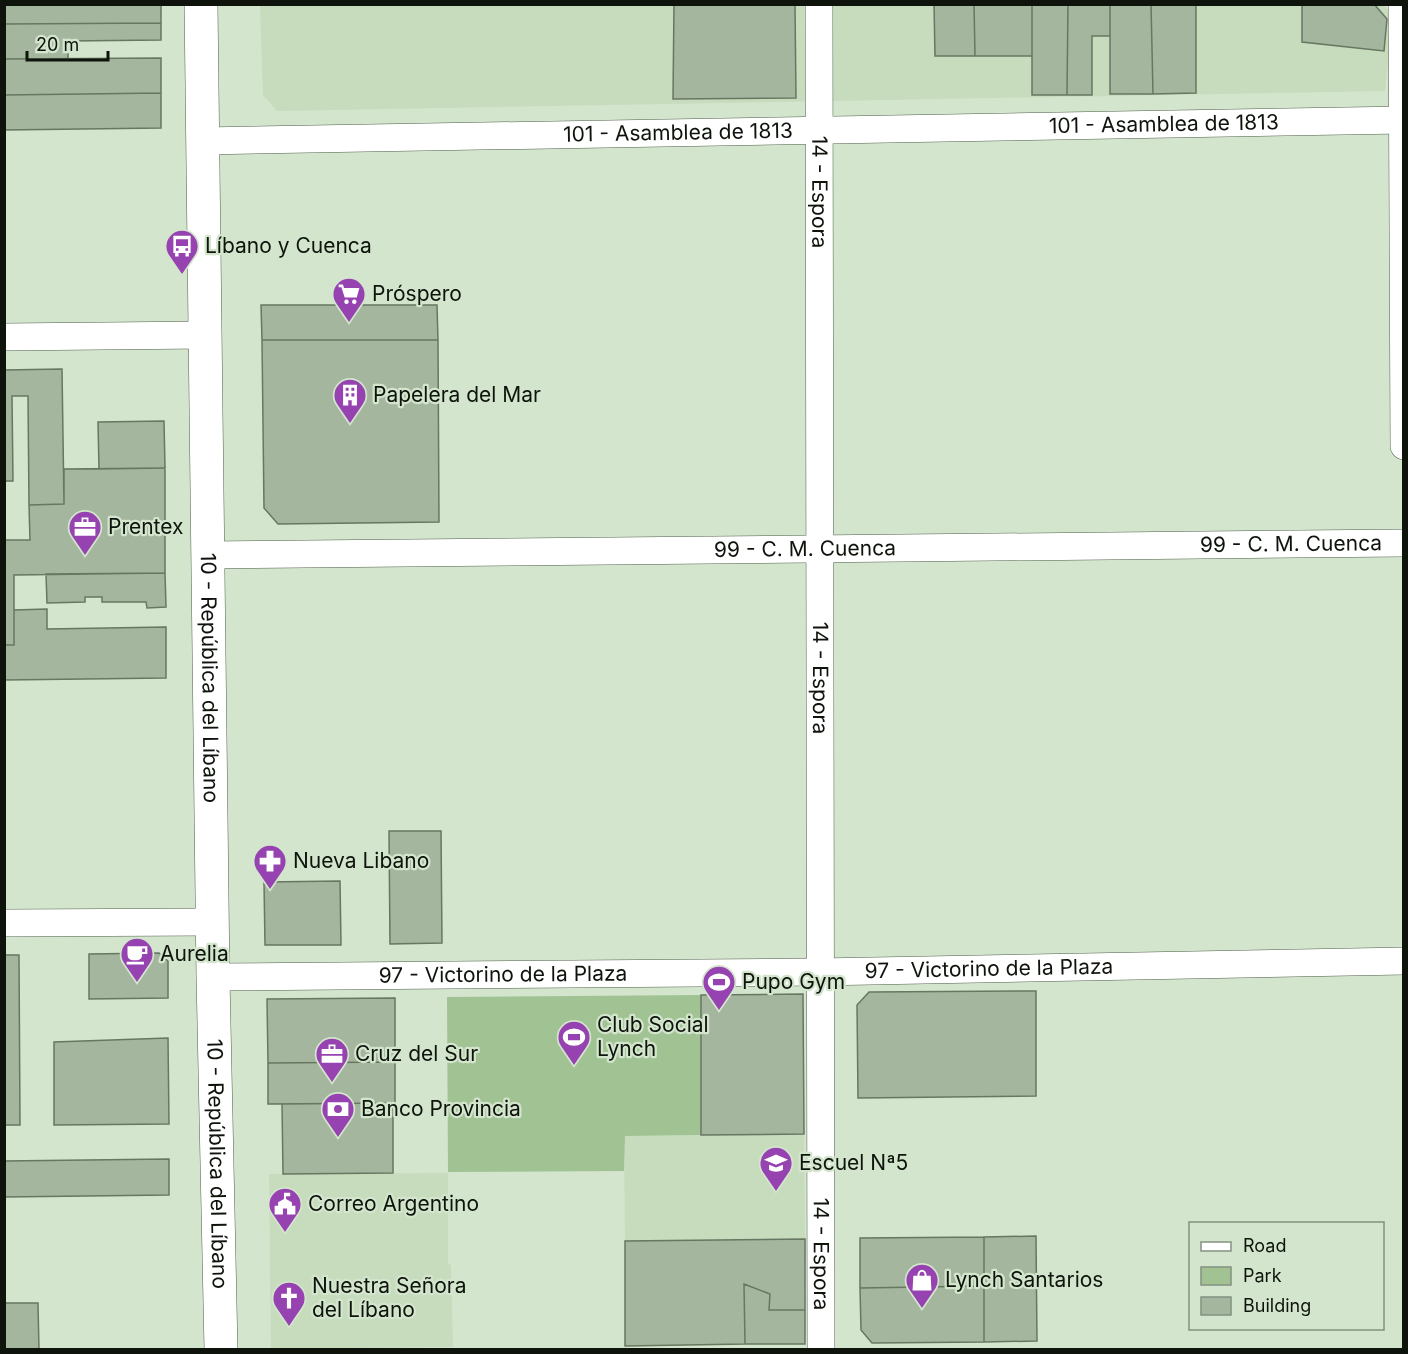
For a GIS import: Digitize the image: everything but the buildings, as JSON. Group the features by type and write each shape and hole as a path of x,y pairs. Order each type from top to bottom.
{"main road":[{"name":"10 - República del Líbano","path":"201,4 212,922 221,1350"}],"street":[{"name":"14 - Espora","path":"819,4 820,1350"},
{"path":"1402,4 1404,446"},
{"name":"101 - Asamblea de 1813","path":"202,141 1402,120"},
{"path":"4,337 205,335"},
{"name":"99 - C. M. Cuenca","path":"207,555 1404,543"},
{"path":"4,923 212,922"},
{"name":"97 - Victorino de la Plaza","path":"213,977 819,972 1404,961"}],"shaded area":[{"path":"1382,4 1393,15 1385,91 277,111 263,95 260,5"},
{"path":"804,1134 805,1239 625,1241 624,1136"},
{"path":"448,1173 448,1264 451,1265 453,1347 271,1349 269,1174"}],"green space":[{"name":"Club Social Lynch","path":"701,995 701,1135 625,1136 624,1171 448,1172 447,997"}],"place":[{"name":"Líbano y Cuenca","path":"182,275"},
{"name":"Próspero","path":"349,323"},
{"name":"Papelera del Mar","path":"350,424"},
{"name":"Prentex","path":"85,556"},
{"name":"Nueva Libano","path":"270,890"},
{"name":"Aurelia","path":"137,983"},
{"name":"Pupo Gym","path":"719,1011"},
{"name":"Club Social Lynch","path":"574,1066"},
{"name":"Cruz del Sur","path":"332,1083"},
{"name":"Banco Provincia","path":"338,1138"},
{"name":"Escuel Nª5","path":"776,1192"},
{"name":"Correo Argentino","path":"285,1233"},
{"name":"Lynch Santarios","path":"922,1309"},
{"name":"Nuestra Señora del Líbano","path":"289,1327"}]}
